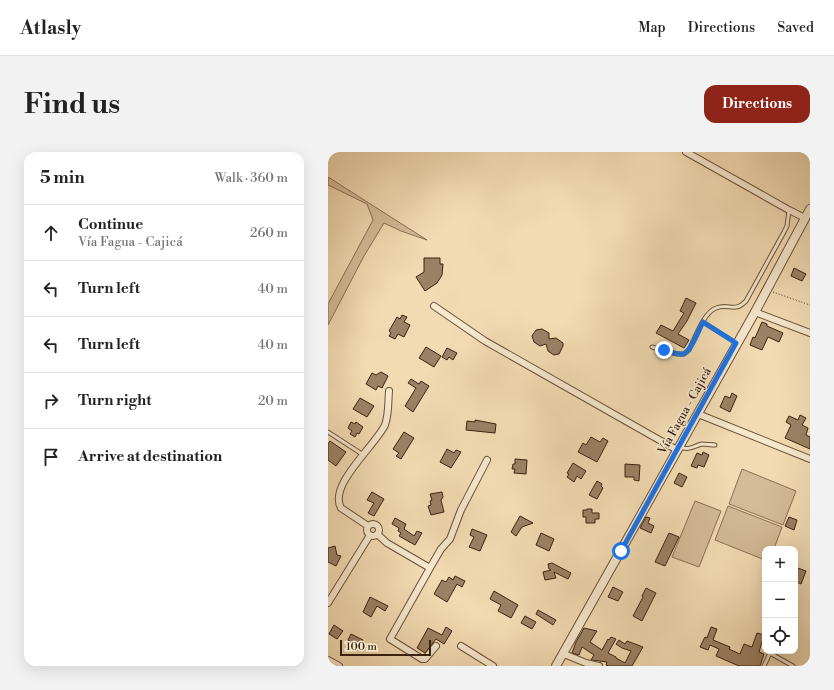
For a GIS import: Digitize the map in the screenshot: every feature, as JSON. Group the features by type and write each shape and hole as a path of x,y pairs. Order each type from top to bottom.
{"street":[{"path":"686,152 805,218"},
{"name":"Vía Fagua - Cajicá","path":"556,666 698,414 736,343 755,312 810,209"},
{"path":"434,306 485,341 678,448"},
{"path":"755,312 810,333"},
{"path":"368,526 341,508 337,500 339,487 362,454 376,439 385,424 388,413 389,391"},
{"path":"698,414 810,459"},
{"path":"436,646 425,659 422,659 390,639 441,549 450,539 461,510 487,460"},
{"path":"328,603 373,535 379,531 377,525 373,524 368,526"},
{"path":"368,526 367,531 430,568"},
{"path":"462,646 493,666"},
{"path":"564,654 586,663 599,666"},
{"path":"328,660 339,666"}],"lane":[{"path":"652,346 677,354 684,354 689,350 707,314 715,308 736,308 742,306 787,226 789,210"},
{"path":"703,322 736,343"},
{"path":"328,432 362,454"},
{"path":"678,448 691,449 703,444 715,445"},
{"path":"764,666 769,653 792,666"}],"path":[{"path":"767,289 810,305"}],"shaded area":[{"path":"328,177 427,240 384,223 364,256 328,325 328,304 373,220 367,204 328,185"},
{"path":"742,469 796,491 783,525 729,504"},
{"path":"695,501 721,511 699,567 672,557"},
{"path":"728,506 782,527 775,546 762,546 762,559 715,540"}],"building":[{"path":"424,258 440,258 440,264 443,264 442,275 437,283 425,291 416,277 424,272"},
{"path":"794,268 806,274 802,281 791,276"},
{"path":"686,298 696,303 687,321 678,334 689,340 684,348 656,333 661,325 673,331 684,313 680,311"},
{"path":"402,315 407,317 404,322 410,325 404,337 398,334 395,339 389,336 391,333 389,331 397,317 400,319"},
{"path":"762,322 767,324 767,326 783,333 779,342 768,337 762,350 750,345"},
{"path":"542,329 549,333 549,339 556,338 563,343 559,354 554,355 548,351 546,344 540,346 534,342 532,336 536,330"},
{"path":"426,347 441,356 434,367 419,358"},
{"path":"447,348 457,353 453,360 449,357 447,360 442,357"},
{"path":"381,372 388,376 382,388 378,386 376,390 366,384 372,373 376,375"},
{"path":"411,379 419,384 421,381 429,386 413,412 405,406 416,388 408,383"},
{"path":"732,393 737,396 730,412 720,407 725,396 730,398"},
{"path":"360,398 374,406 367,417 353,409"},
{"path":"800,415 806,418 802,425 808,428 806,435 810,437 810,449 785,438 791,425 786,422 789,416 798,420"},
{"path":"475,420 496,424 495,433 466,430 467,421 475,422"},
{"path":"351,422 355,424 356,422 363,427 359,434 357,433 355,437 350,434 352,431 348,428"},
{"path":"404,432 414,438 401,459 396,456 399,453 393,449"},
{"path":"591,437 600,442 603,438 608,441 597,462 578,452 583,443 586,445"},
{"path":"330,441 346,452 336,466 328,460 328,444"},
{"path":"447,449 454,453 456,450 461,452 451,468 440,462"},
{"path":"703,452 709,455 704,467 698,465 697,468 691,466 697,453 702,455"},
{"path":"515,459 527,460 526,474 514,473 515,469 512,469 513,464 515,464"},
{"path":"573,463 586,471 581,479 577,476 574,482 567,477 569,474 567,473"},
{"path":"625,464 640,465 639,481 634,480 634,477 625,477"},
{"path":"679,473 687,477 682,487 674,483"},
{"path":"597,481 602,484 601,486 603,488 597,499 589,495"},
{"path":"372,492 384,499 374,516 368,513 374,503 367,500"},
{"path":"442,492 443,497 441,500 444,512 431,515 428,506 431,505 430,501 432,500 430,494"},
{"path":"592,509 592,513 599,513 599,519 595,519 595,523 586,523 586,517 583,517 583,510"},
{"path":"520,516 533,523 522,527 516,536 511,532"},
{"path":"646,517 650,518 648,523 654,526 651,533 640,528"},
{"path":"789,517 797,520 794,530 785,526"},
{"path":"395,518 406,524 404,529 414,536 417,531 422,533 415,545 399,536 401,533 398,531 399,528 392,524"},
{"path":"472,529 487,535 480,551 469,547 474,537 470,535"},
{"path":"541,533 554,539 549,551 536,545"},
{"path":"669,533 679,537 665,566 655,562"},
{"path":"335,546 337,555 341,556 336,566 328,562 328,548"},
{"path":"552,563 571,573 568,579 554,572 556,578 545,580 543,572 551,570 549,569 548,564"},
{"path":"798,568 806,571 801,584 798,582"},
{"path":"455,576 465,581 462,587 457,584 447,602 434,594 442,580 446,582 449,577 453,580"},
{"path":"613,587 623,592 618,601 608,597"},
{"path":"646,588 656,593 642,621 633,616"},
{"path":"494,591 518,605 511,618 498,611 501,605 490,599"},
{"path":"370,597 388,606 385,611 377,606 371,617 363,612"},
{"path":"538,610 556,620 553,625 536,614"},
{"path":"525,616 536,622 532,629 521,623"},
{"path":"334,625 343,631 337,639 329,634"},
{"path":"446,627 452,631 444,644 436,639 425,653 417,648 428,628 442,635"},
{"path":"711,627 717,629 713,640 730,647 729,649 740,654 744,644 752,647 757,633 762,634 762,642 759,652 764,654 760,666 739,666 716,656 719,649 710,645 708,650 700,647 705,637 707,638"},
{"path":"584,628 597,631 590,642 602,650 608,639 609,640 611,637 616,639 608,653 625,663 631,651 616,644 619,640 625,644 627,641 643,647 632,666 609,666 606,665 607,662 591,660 594,655 582,647 579,655 572,653"},
{"path":"351,634 363,640 358,650 350,644 351,642 348,640"}],"route":[{"path":"621,551 736,343 703,322 689,350 684,354 677,354 664,350"}]}
